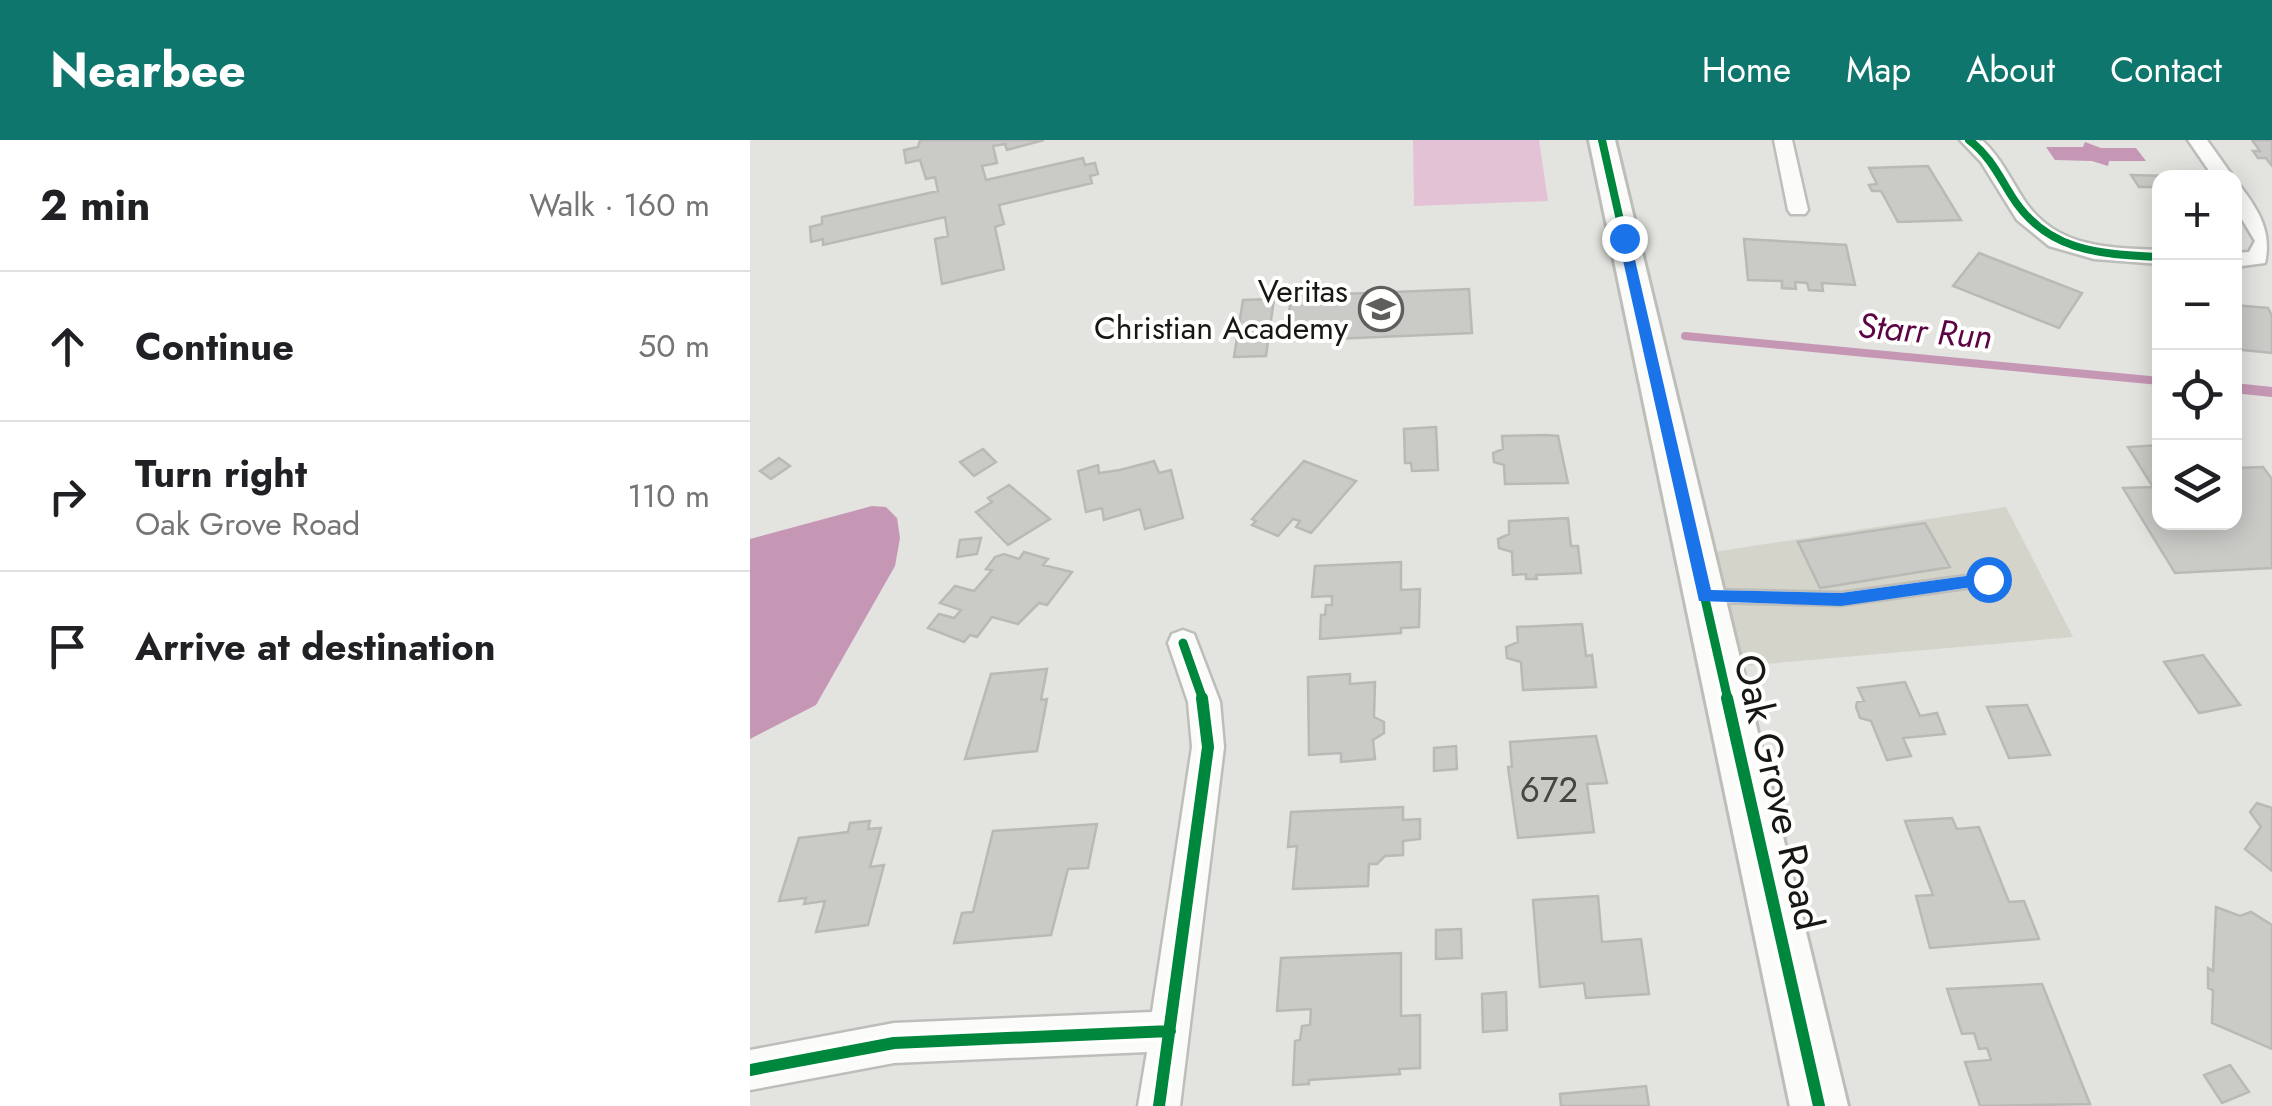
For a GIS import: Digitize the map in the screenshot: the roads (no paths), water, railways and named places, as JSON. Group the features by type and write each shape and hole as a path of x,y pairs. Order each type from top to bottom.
{"street":[{"name":"Oak Grove Road","path":"1602,140 1818,1106"},
{"path":"1783,140 1798,210"},
{"path":"1969,140 1985,152 2019,210 2044,237 2104,255 2152,257"},
{"path":"2196,140 2218,170"},
{"path":"2242,202 2262,228 2266,241 2257,258 2242,259"},
{"path":"1159,1106 1208,746 1204,702 1183,643"},
{"path":"750,1070 894,1043 1170,1032"}],"lane":[{"path":"1705,596 1841,599 1988,579"}],"waterway":[{"name":"Starr Run","path":"1685,336 2152,380"},
{"name":"Starr Run","path":"2242,389 2272,392"}],"place":[{"name":"Veritas Christian Academy","path":"1381,309"}]}
